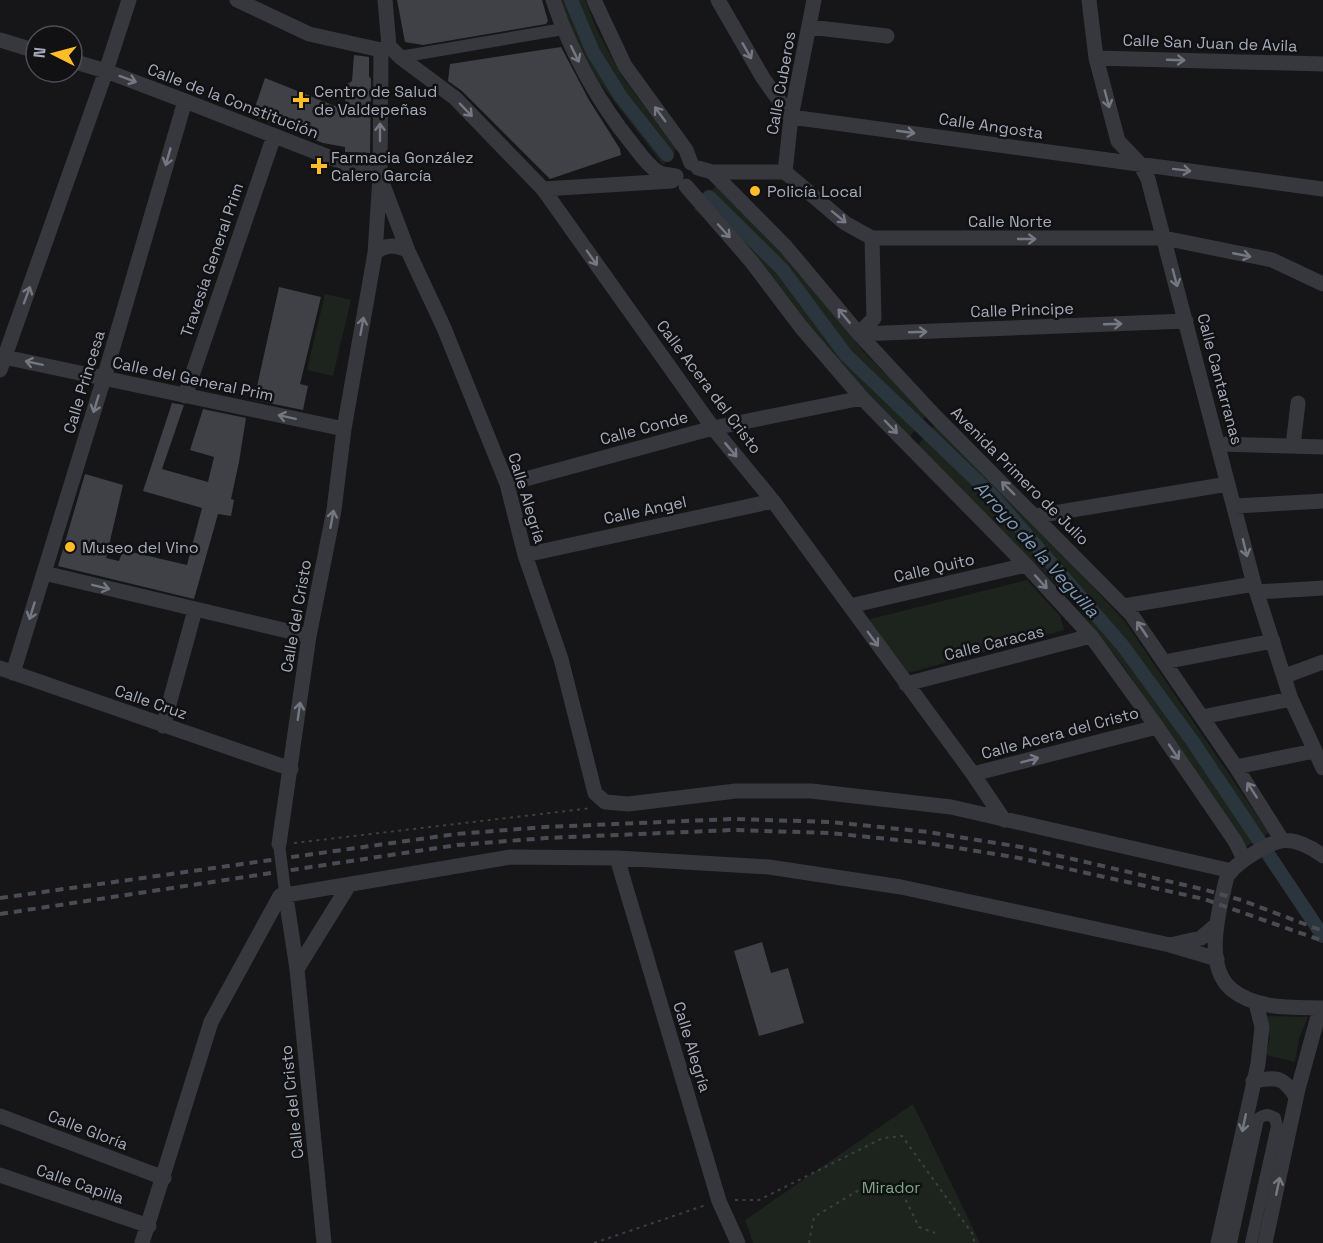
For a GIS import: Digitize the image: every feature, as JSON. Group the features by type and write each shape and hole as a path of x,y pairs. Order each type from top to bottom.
{"street":[{"path":"2,361 106,71 129,0"},
{"path":"237,0 309,34 390,51 563,29"},
{"name":"Calle del Cristo","path":"324,1243 297,969 279,844 309,636 334,510 344,429 375,253 390,51 385,0"},
{"path":"553,0 563,29 590,83 626,137 644,159 659,172 680,181 751,261 801,327 862,398 1026,565 1091,636 1157,727 1235,841 1244,858"},
{"name":"Avenida Primero de Julio","path":"594,0 625,66 701,168 786,247 859,334 934,415 1131,614 1236,767 1282,840"},
{"path":"718,0 763,78 790,117"},
{"name":"Calle Cuberos","path":"785,172 790,117 814,0"},
{"path":"1074,0 1090,3"},
{"name":"Calle Cantarranas","path":"1090,3 1096,58 1118,141 1140,164 1148,179 1255,588 1291,699 1323,768"},
{"path":"809,27 887,36"},
{"path":"0,40 24,47"},
{"name":"Calle Acera del Cristo","path":"390,51 455,98 543,189 713,428 773,501 973,774 1004,820"},
{"name":"Calle San Juan de Avila","path":"1096,58 1323,64"},
{"name":"Calle de la Constitución","path":"84,65 185,100 380,177"},
{"name":"Calle Princesa","path":"7,671 44,573 185,100"},
{"name":"Calle Angosta","path":"790,117 1323,189"},
{"name":"Travesía General Prim","path":"185,396 274,136"},
{"path":"680,181 677,168 680,165 785,172"},
{"name":"Calle Norte","path":"785,172 845,223 872,238 1164,238 1272,260 1323,284"},
{"name":"Calle Alegría","path":"380,177 408,251 444,328 507,484 525,555 561,660 599,805"},
{"path":"543,189 680,181"},
{"path":"859,334 874,318 872,238"},
{"path":"375,253 381,248 399,245 408,251"},
{"name":"Calle Principe","path":"859,334 1186,321"},
{"name":"Calle del General Prim","path":"2,361 104,378 344,429"},
{"name":"Calle Conde","path":"507,484 713,428 862,398"},
{"path":"1293,446 1298,403"},
{"path":"1219,444 1323,447"},
{"path":"1036,516 1228,484"},
{"name":"Calle Angel","path":"525,555 773,501"},
{"path":"1234,506 1323,501"},
{"name":"Calle Quito","path":"850,606 1026,565"},
{"path":"44,573 309,636"},
{"path":"1124,606 1255,588 1323,588"},
{"path":"163,726 195,610"},
{"name":"Calle Caracas","path":"906,684 1091,636"},
{"path":"1164,662 1273,641"},
{"path":"1285,676 1323,662"},
{"name":"Calle Cruz","path":"7,671 291,769"},
{"path":"1202,717 1291,699"},
{"name":"Calle Acera del Cristo","path":"973,774 1157,727"},
{"path":"1236,767 1314,751"},
{"path":"599,805 628,804 736,791 811,791 951,807 1232,871"},
{"path":"1265,1243 1296,1096 1317,1020 1323,1008 1256,1003 1231,989 1222,978 1217,959 1216,925 1227,876 1244,858 1282,840 1302,844 1323,856"},
{"path":"142,1243 211,1022 280,896 285,893 349,885 511,857 617,858 769,867 901,887 1170,945 1217,959"},
{"name":"Calle Alegría","path":"617,858 719,1200 738,1243"},
{"path":"297,969 349,885"},
{"path":"1170,945 1201,938 1216,925"},
{"path":"1218,1243 1258,1064 1262,1027 1256,1003"},
{"path":"1253,1081 1274,1077 1287,1083 1296,1096"},
{"path":"1231,1243 1258,1119 1269,1114 1275,1118 1277,1126 1251,1243"},
{"name":"Calle Gloría","path":"0,1116 164,1178"},
{"name":"Calle Capilla","path":"0,1175 148,1226"}],"path":[{"path":"279,844 599,805"},
{"path":"594,1243 719,1200 759,1200 883,1138 902,1136 974,1236 974,1243"},
{"path":"808,1243 814,1216 869,1184 900,1188 919,1227 935,1233"}],"green space":[{"path":"558,0 585,0 597,30 621,75 677,149 663,165 590,70"},
{"path":"717,185 780,248 862,350 926,415 909,438 843,368 751,261 694,209"},
{"path":"325,294 351,300 333,376 307,370"},
{"path":"939,419 1126,623 1269,833 1244,848 1124,667 1074,603 973,501 914,450"},
{"path":"1027,580 1060,616 1064,630 904,674 874,635 870,619"},
{"path":"1265,1016 1308,1017 1299,1039 1295,1062 1266,1055 1270,1036"},
{"name":"Mirador","path":"913,1104 980,1243 753,1243 745,1220"}],"building":[{"path":"397,0 542,0 548,21 546,24 423,45 405,42"},
{"path":"561,47 589,100 620,149 621,155 550,179 462,91 448,81 450,64"},
{"path":"354,55 369,57 370,153 345,152 345,147 323,143 252,116 265,78 345,110 346,85 352,81"},
{"path":"279,287 321,297 300,384 308,386 303,410 254,400"},
{"path":"172,403 184,405 162,469 208,482 214,457 190,450 203,409 246,418 231,499 234,500 231,516 218,514 194,599 58,566 85,474 123,485 106,558 119,561 123,550 187,565 202,508 143,491"},
{"path":"762,942 771,973 788,968 804,1023 759,1036 734,951"}],"waterway":[{"name":"Arroyo de la Veguilla","path":"571,0 593,52 621,97 667,155"},
{"name":"Arroyo de la Veguilla","path":"709,197 782,269 846,355 993,496 1123,646 1193,742 1323,936"}],"railway":[{"path":"0,898 456,834 545,827 733,819 831,822 928,832 1021,847 1206,890 1241,900 1323,931"},
{"path":"0,914 457,845 546,838 733,830 830,833 927,843 1019,858 1204,899 1323,941"}],"place":[{"name":"Centro de Salud de Valdepeñas","path":"301,100"},
{"name":"Farmacia González Calero García","path":"319,166"},
{"name":"Policía Local","path":"755,191"},
{"name":"Museo del Vino","path":"70,547"}]}
